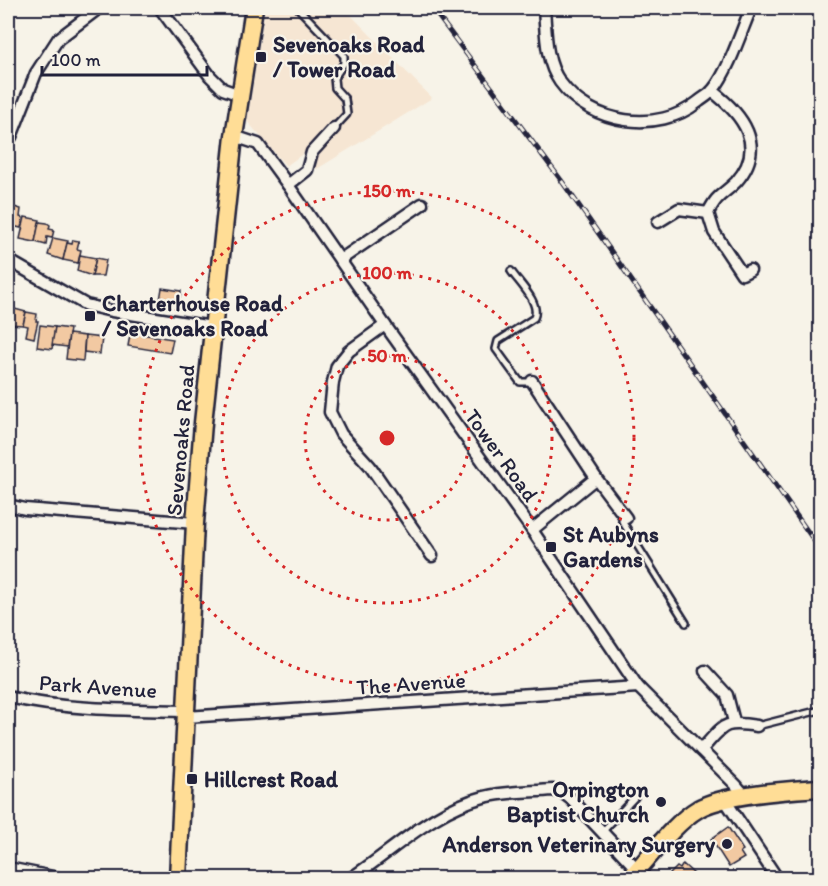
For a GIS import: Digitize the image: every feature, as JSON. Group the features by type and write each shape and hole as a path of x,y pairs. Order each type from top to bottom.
{"main road":[{"name":"Sevenoaks Road","path":"178,879 195,523 212,327 234,136 254,8"},
{"path":"634,874 687,817 699,808 745,796 820,788"}],"street":[{"path":"11,137 36,73 58,39 99,8"},
{"path":"160,8 210,76 223,88 240,95"},
{"path":"544,8 548,52 552,67 569,93 598,112 617,119 642,122 666,119 686,111 712,91 730,59 751,8"},
{"path":"712,91 731,106 745,123 750,152 746,167 735,182 715,198 708,213 714,232 742,274 750,270"},
{"path":"288,185 307,170 312,152 334,128"},
{"name":"Tower Road","path":"234,136 258,144 532,530 638,687 745,796"},
{"path":"340,260 422,204"},
{"path":"658,222 679,209 708,213"},
{"path":"8,260 86,305 212,327"},
{"path":"385,325 349,351 337,366 330,412 341,434 369,466 432,556"},
{"path":"532,381 596,478 626,518"},
{"path":"532,530 596,478"},
{"path":"8,505 25,509 195,523"},
{"path":"705,671 727,695 734,722"},
{"name":"The Avenue","path":"186,714 638,687"},
{"name":"Park Avenue","path":"8,697 85,708 186,714"},
{"path":"701,750 724,726 734,722 757,726"},
{"path":"351,879 439,814 493,795 553,790 563,793 601,833 634,874"},
{"path":"725,800 777,879"},
{"path":"8,868 58,879"}],"lane":[{"path":"297,8 344,56 344,63 334,78 335,88 345,99 347,114 334,128"},
{"path":"511,271 535,305 536,314 534,318 498,341 496,349 520,382 532,381"},
{"path":"626,518 622,521 686,623"},
{"path":"757,726 820,710"},
{"path":"601,833 635,797"}],"shaded area":[{"path":"265,8 344,8 432,98 317,169 304,153 286,166 247,121"}],"building":[{"path":"11,206 21,209 20,217 23,218 21,228 8,225"},
{"path":"25,217 40,220 35,242 20,239"},
{"path":"39,222 47,223 50,225 49,229 54,230 52,238 47,237 46,245 35,242"},
{"path":"53,238 68,241 63,260 48,255"},
{"path":"73,240 79,241 77,249 81,250 78,263 63,260 67,243 72,244"},
{"path":"80,255 96,258 92,276 77,271"},
{"path":"96,258 106,260 103,276 92,276"},
{"path":"162,288 181,291 180,299 176,299 175,303 160,300"},
{"path":"11,308 26,312 23,325 8,324"},
{"path":"26,312 37,314 36,321 38,321 34,338 26,336 28,326 23,325"},
{"path":"40,325 55,327 52,349 37,347"},
{"path":"55,327 70,329 67,347 52,345"},
{"path":"134,330 141,331 141,334 173,339 170,353 128,346 130,335 133,335"},
{"path":"69,334 85,336 83,361 66,359"},
{"path":"85,336 102,338 100,354 84,352"},
{"name":"Anderson Veterinary Surgery","path":"728,827 743,850 740,852 744,858 729,867 711,839"},
{"path":"683,864 694,874 690,878 666,878 671,876 669,875 677,867 680,869"}],"railway":[{"path":"432,8 561,180 820,549"}],"place":[{"name":"Sevenoaks Road / Tower Road","path":"261,57"},
{"name":"Charterhouse Road / Sevenoaks Road","path":"90,316"},
{"name":"St Aubyns Gardens","path":"551,547"},
{"name":"Hillcrest Road","path":"192,779"},
{"name":"Orpington Baptist Church","path":"661,802"},
{"name":"Anderson Veterinary Surgery","path":"727,844"}]}
